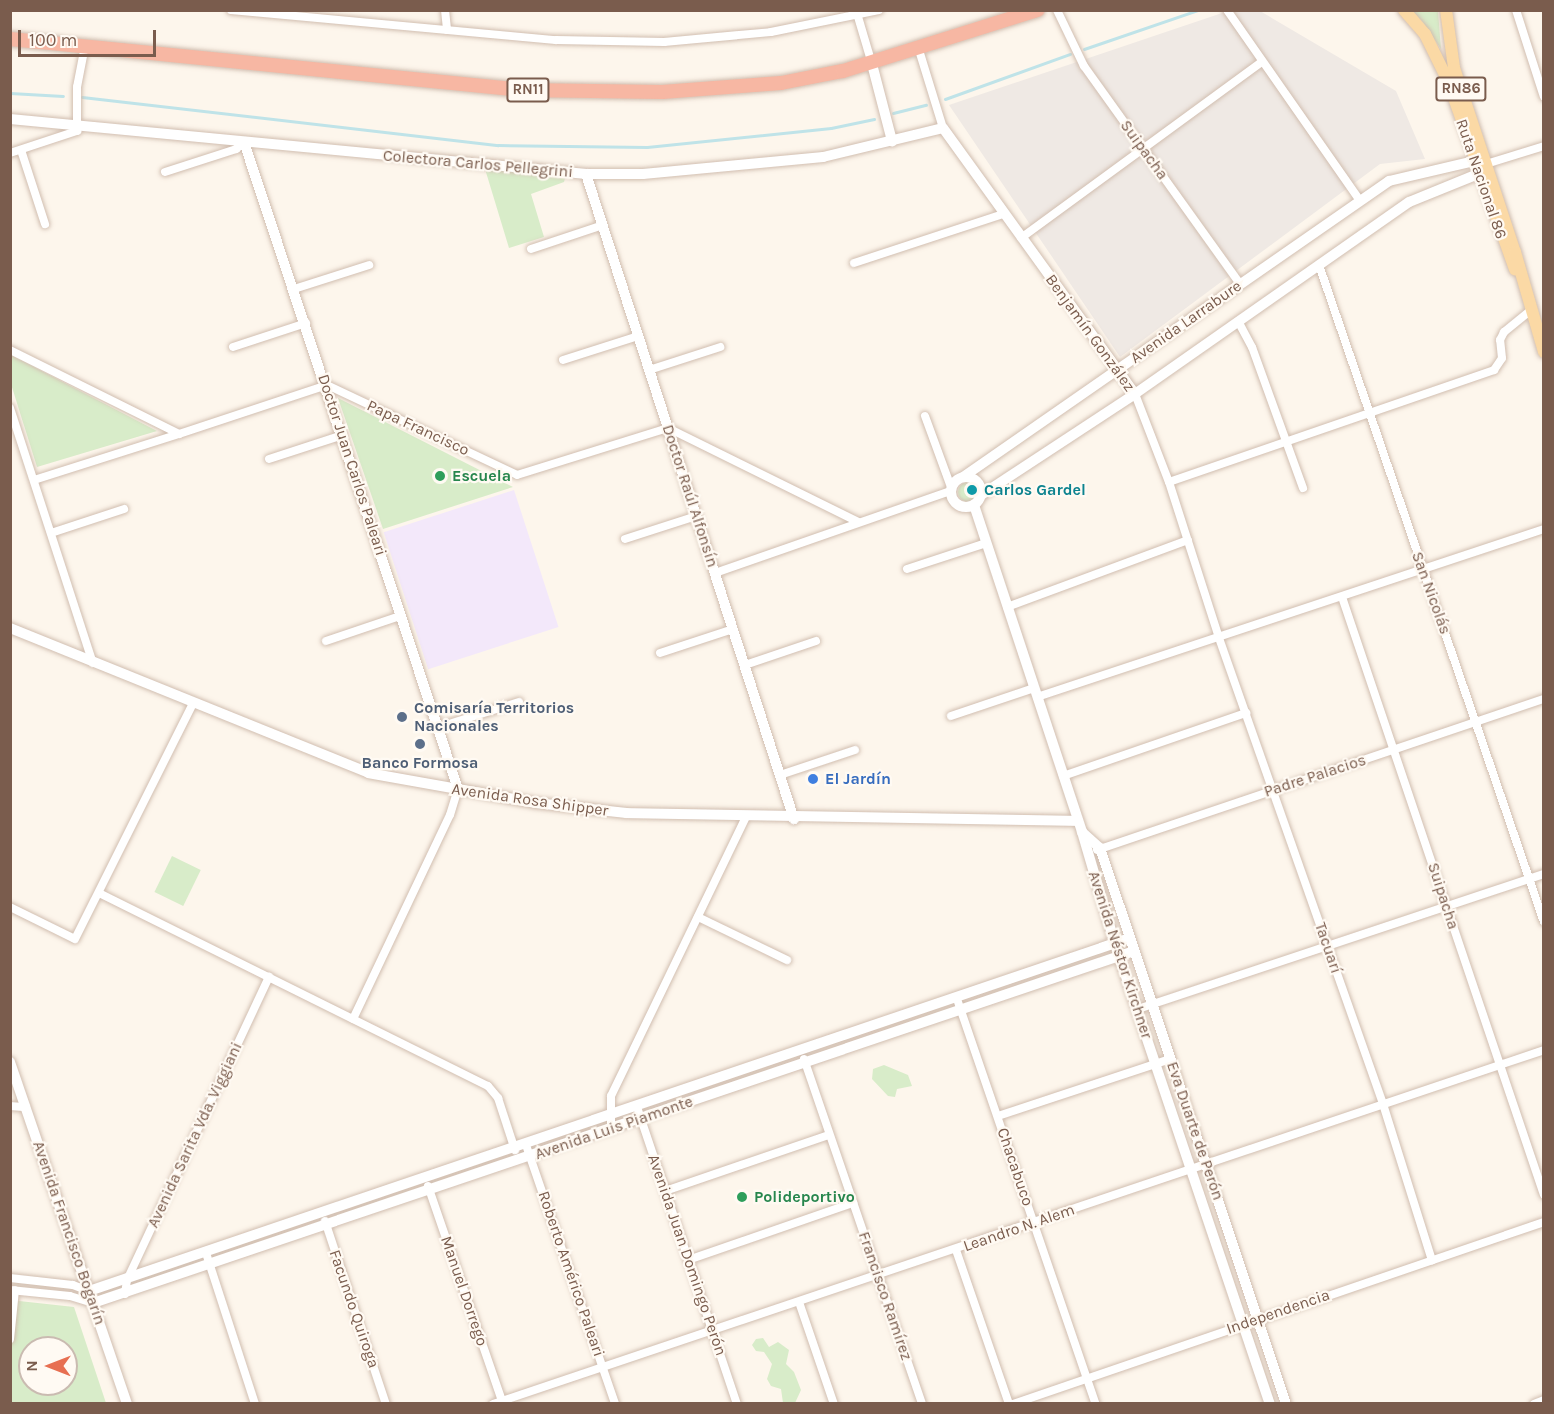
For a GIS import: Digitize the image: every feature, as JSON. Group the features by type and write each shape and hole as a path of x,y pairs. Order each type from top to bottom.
{"highway":[{"name":"RN11","path":"10,39 523,90 594,93 717,90 781,83 872,64 1038,10"}],"main road":[{"name":"Ruta Nacional 86","path":"1404,10 1433,47 1480,166 1544,352"},
{"name":"Ruta Nacional 86","path":"1446,10 1454,68 1480,166"}],"street":[{"path":"445,10 447,30"},
{"path":"233,11 556,40 664,42 771,32 879,10"},
{"name":"Suipacha","path":"1057,10 1084,66 1240,284"},
{"path":"1227,10 1260,63 1360,201"},
{"path":"1516,10 1544,97"},
{"path":"857,14 892,141"},
{"path":"10,153 77,131 77,87 85,46"},
{"name":"Benjamín González","path":"919,50 943,128 1135,394 1169,482 1219,638"},
{"path":"1021,238 1260,63"},
{"name":"Colectora Carlos Pellegrini","path":"10,119 586,174 649,174 764,165 892,141 943,128"},
{"path":"165,172 236,148 244,142"},
{"name":"Doctor Juan Carlos Paleari","path":"244,142 327,385 436,728 458,789"},
{"path":"1480,166 1544,146"},
{"path":"21,150 45,224"},
{"name":"Avenida Larrabure","path":"963,477 1395,177 1480,166"},
{"name":"Avenida Larrabure","path":"977,500 1135,394 1418,196 1480,166"},
{"name":"Doctor Raúl Alfonsín","path":"586,174 794,819"},
{"path":"1412,175 1418,196"},
{"path":"854,263 1003,214"},
{"path":"531,249 603,225"},
{"path":"294,289 369,265"},
{"name":"San Nicolás","path":"1318,265 1477,721 1544,922"},
{"path":"1169,482 1494,370 1502,358 1500,340 1504,332 1530,311"},
{"path":"1238,321 1288,440 1304,488"},
{"path":"233,347 306,323"},
{"path":"562,360 638,336"},
{"path":"649,370 720,347"},
{"path":"10,350 179,434"},
{"path":"34,480 327,385"},
{"name":"Papa Francisco","path":"327,385 517,475 668,428"},
{"path":"10,408 93,663"},
{"path":"715,573 951,489 963,477 977,482 977,500 960,506 951,489 925,416"},
{"path":"668,428 858,522"},
{"path":"268,459 343,435"},
{"name":"Avenida Néstor Kirchner","path":"977,500 986,543 1064,776 1115,944 1270,1404"},
{"path":"51,533 124,510"},
{"path":"625,539 696,516"},
{"path":"951,716 1219,638 1544,529"},
{"path":"1007,607 1188,540"},
{"path":"907,569 986,543"},
{"name":"Suipacha","path":"1342,597 1498,1065 1544,1195"},
{"path":"326,641 400,616"},
{"name":"Avenida Rosa Shipper","path":"10,628 361,772 583,809 794,819 1078,821"},
{"path":"660,653 733,629"},
{"name":"Tacuarí","path":"1219,638 1383,1104 1432,1260"},
{"path":"745,665 816,641"},
{"name":"Padre Palacios","path":"1087,853 1544,699"},
{"path":"436,728 519,702"},
{"path":"10,907 75,939 193,703"},
{"path":"1064,776 1246,713"},
{"path":"780,775 855,750"},
{"path":"353,1019 450,815 458,789"},
{"path":"611,1130 609,1117 611,1096 746,817"},
{"name":"Eva Duarte de Perón","path":"1082,832 1100,848 1286,1404"},
{"path":"1138,1009 1544,874"},
{"path":"99,893 488,1086 498,1098 519,1160"},
{"path":"698,917 788,960"},
{"name":"Avenida Luis Piamonte","path":"88,1291 127,1280 515,1149 1130,938"},
{"name":"Avenida Luis Piamonte","path":"93,1304 1134,951"},
{"name":"Avenida Sarita Vda. Viggiani","path":"126,1294 127,1280 269,977"},
{"name":"Chacabuco","path":"957,999 963,1010 1096,1404"},
{"name":"Leandro N. Alem","path":"493,1404 956,1250 1544,1050"},
{"name":"Francisco Ramírez","path":"803,1051 805,1064 922,1404"},
{"path":"998,1116 1170,1059"},
{"name":"Avenida Francisco Bogarín","path":"10,1062 127,1404"},
{"path":"10,1106 26,1107"},
{"name":"Avenida Juan Domingo Perón","path":"637,1107 737,1404"},
{"path":"665,1191 829,1134"},
{"name":"Roberto Américo Paleari","path":"526,1145 532,1156 615,1404"},
{"name":"Manuel Dorrego","path":"426,1179 502,1402"},
{"path":"688,1260 853,1203"},
{"name":"Facundo Quiroga","path":"322,1214 386,1404"},
{"name":"Independencia","path":"1011,1404 1544,1222"},
{"path":"956,1250 1011,1404"},
{"path":"206,1253 255,1404"},
{"path":"10,1278 73,1285 88,1291"},
{"path":"10,1339 13,1290 70,1296 93,1304"},
{"path":"800,1302 834,1404"},
{"path":"1534,1404 1544,1400"}],"shaded area":[{"path":"1228,11 1260,11 1396,91 1425,159 1380,164 1120,357 949,105"},
{"path":"514,490 558,627 428,669 384,532"}],"green space":[{"path":"1412,11 1438,11 1441,49 1422,21"},
{"path":"485,169 566,175 564,182 531,194 544,237 509,248"},
{"path":"11,355 157,431 37,467 11,384"},
{"path":"338,398 513,487 383,529"},
{"path":"964,482 972,482 978,488 978,496 972,502 964,502 958,496 958,488"},
{"path":"172,856 201,870 183,906 154,892"},
{"path":"884,1065 908,1075 912,1086 897,1089 895,1097 888,1096 872,1079 873,1069"},
{"path":"10,1300 74,1307 106,1403 11,1403"},
{"path":"763,1338 769,1347 778,1342 789,1350 786,1364 794,1372 801,1390 795,1403 783,1403 781,1389 771,1386 767,1379 772,1364 764,1352 756,1351 752,1345 756,1339"}],"waterway":[{"path":"1084,49 1198,10"},
{"path":"945,99 1070,54"},
{"path":"10,93 63,96"},
{"path":"82,97 498,145 647,147 831,128 874,119"},
{"path":"893,113 926,105"}],"place":[{"name":"Escuela","path":"440,476"},
{"name":"Carlos Gardel","path":"972,490"},
{"name":"Comisaría Territorios Nacionales","path":"402,717"},
{"name":"Banco Formosa","path":"420,744"},
{"name":"El Jardín","path":"813,779"},
{"name":"Polideportivo","path":"742,1197"}]}
